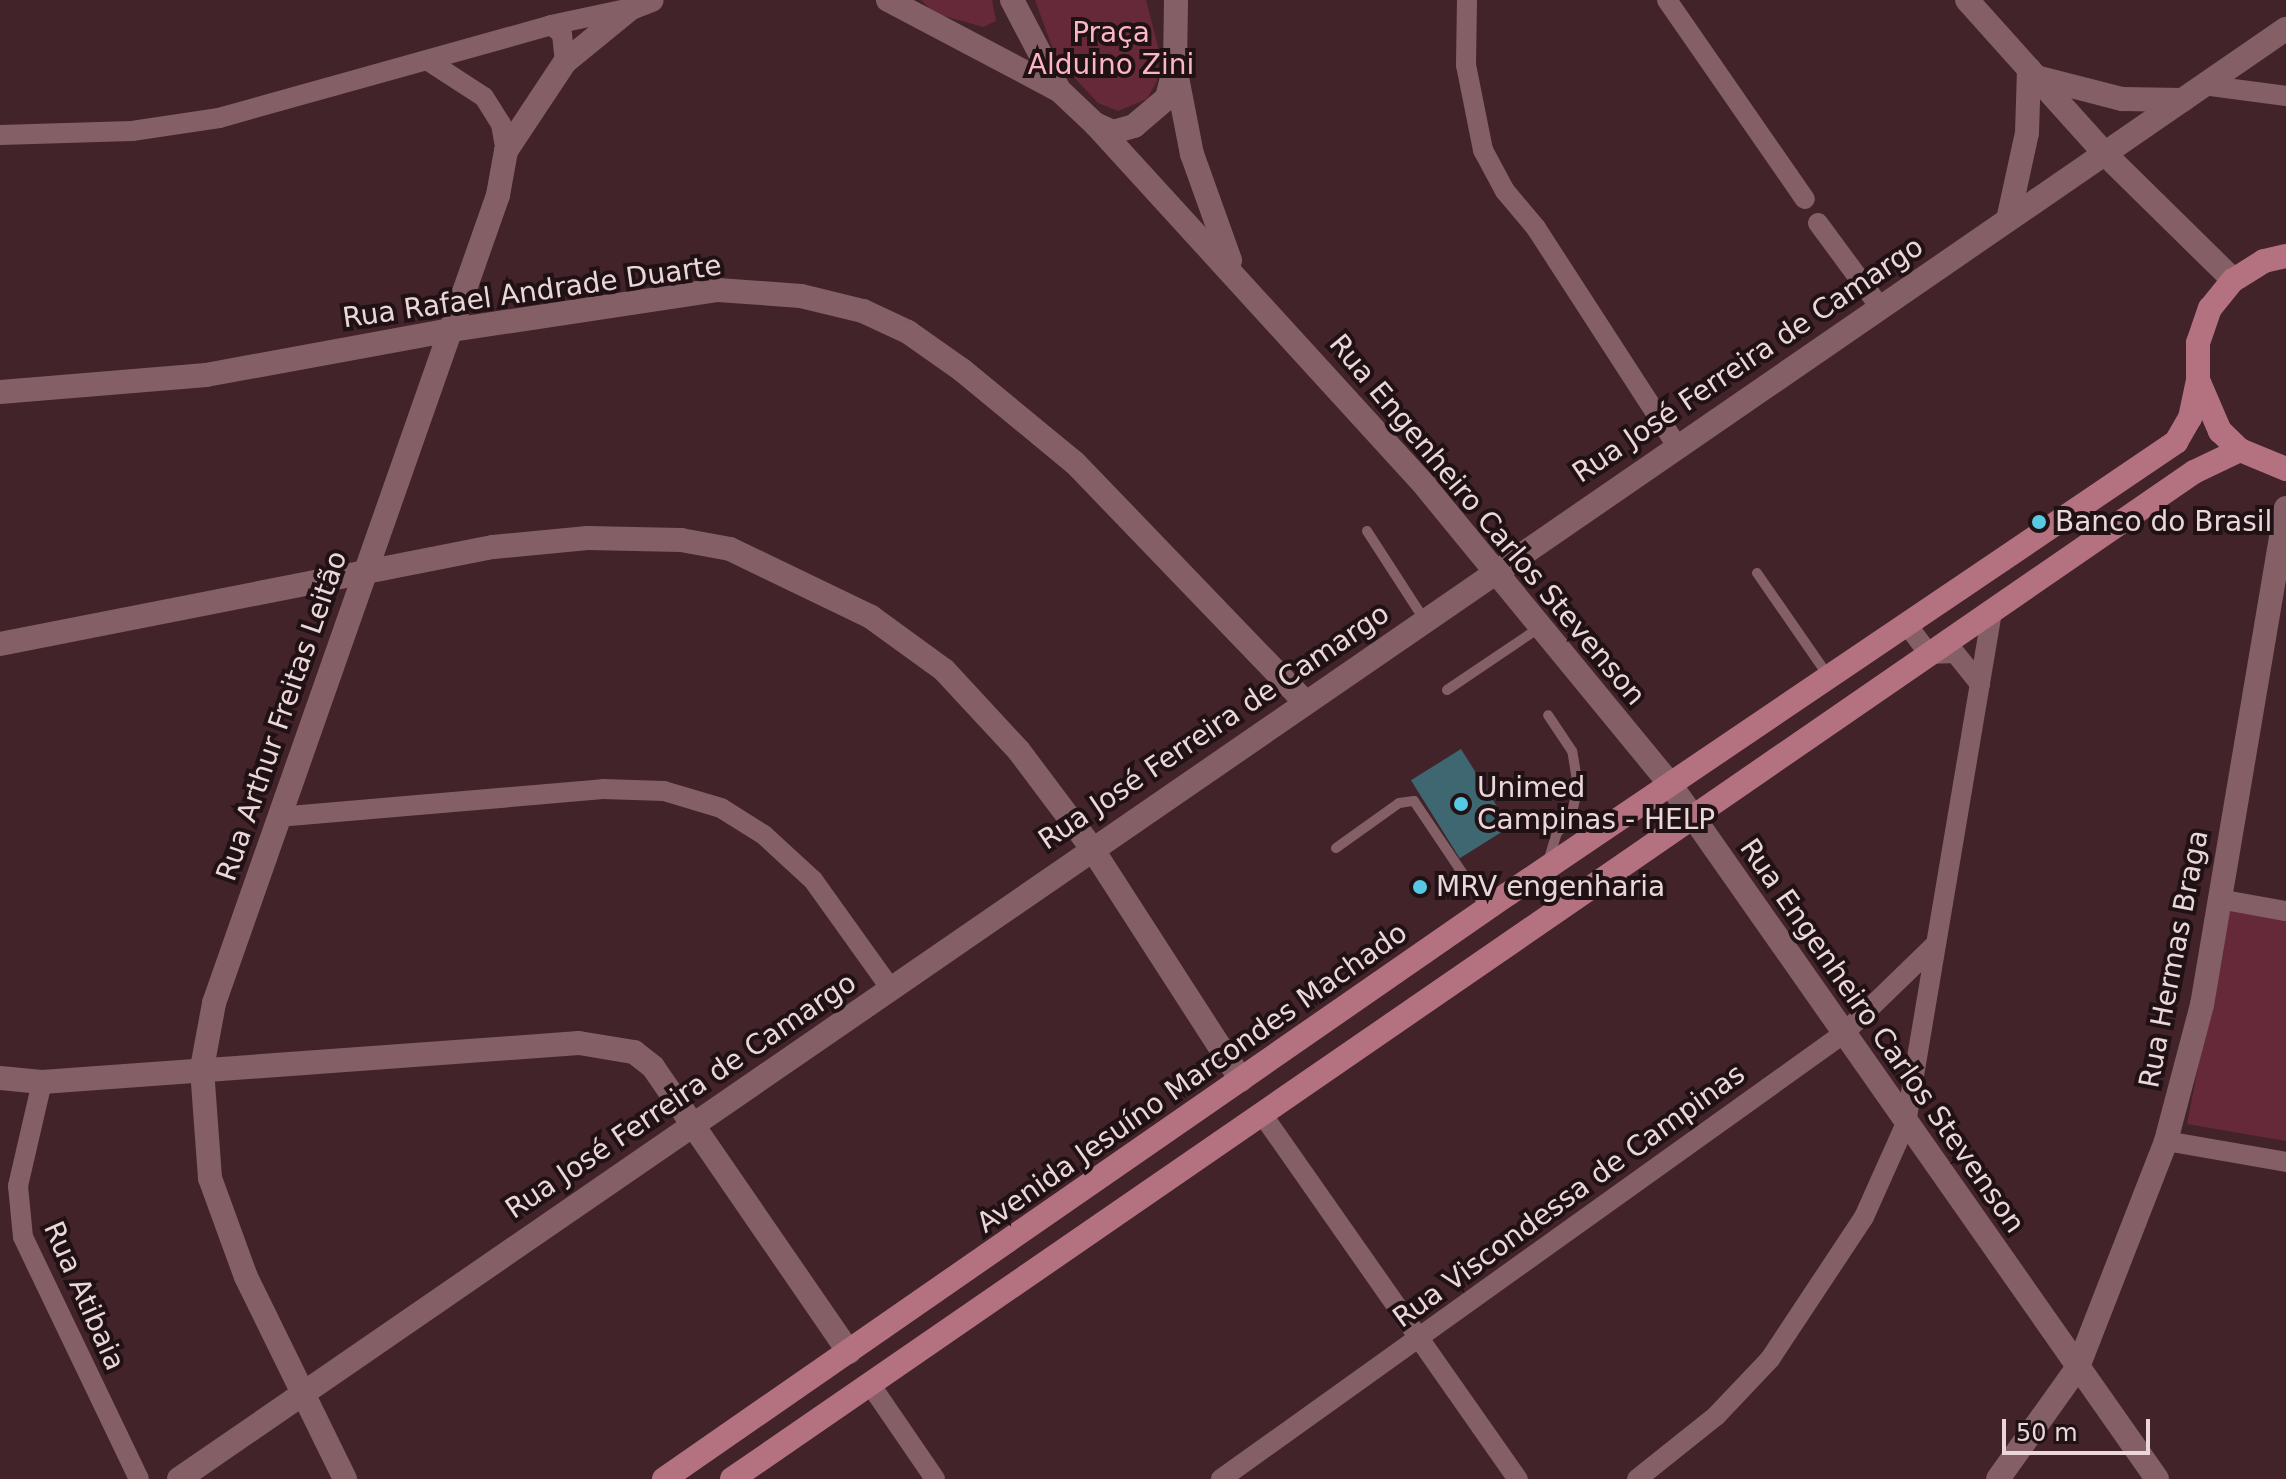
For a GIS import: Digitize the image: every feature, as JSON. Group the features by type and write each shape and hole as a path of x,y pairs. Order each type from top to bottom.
{"main road":[{"path":"2286,256 2264,261 2233,280 2210,308 2198,343 2198,380 2220,431 2240,450 2286,469"},
{"name":"Avenida Jesuíno Marcondes Machado","path":"664,1479 1487,909 1672,787 2176,442 2190,418 2198,380"},
{"path":"732,1479 1567,900 1693,817 2194,472 2240,450"},
{"path":"1807,695 1828,724"},
{"path":"1546,869 1567,900"},
{"path":"1431,948 1454,980"},
{"path":"1098,1179 1122,1211"},
{"path":"1008,1242 1032,1272"}],"street":[{"path":"888,0 1059,90"},
{"path":"1012,0 1059,90"},
{"path":"1160,0 1175,65"},
{"path":"1095,124 1113,132 1146,118 1167,98 1175,65 1176,0"},
{"path":"1467,0 1466,65 1483,150 1505,191 1536,228 1676,444"},
{"path":"1667,0 1805,199"},
{"path":"1967,0 2106,155 2233,280"},
{"path":"0,135 132,131 219,118 551,25 642,4"},
{"name":"Rua Arthur Freitas Leitão","path":"345,1479 300,1393 230,1239 210,1178 202,1068 214,1003 363,571 452,330 498,195 506,151 565,62 642,4"},
{"path":"551,25 562,34 565,62"},
{"name":"Rua José Ferreira de Camargo","path":"179,1479 891,989 1091,847 1306,703 1676,444 2106,155 2286,29"},
{"path":"427,60 484,97 501,124 506,151"},
{"name":"Rua Engenheiro Carlos Stevenson","path":"1175,65 1192,154 1235,272"},
{"path":"2032,73 2101,96 2183,100"},
{"path":"2008,220 2027,133 2032,73"},
{"path":"2203,85 2286,96"},
{"name":"Rua Engenheiro Carlos Stevenson","path":"1059,90 1235,272 1494,570 1672,787 2157,1479"},
{"path":"1818,223 1880,307"},
{"name":"Rua Rafael Andrade Duarte","path":"0,392 206,375 452,330 718,290 801,296 863,311 908,332 962,370 1075,463 1306,703"},
{"name":"Rua Hermas Braga","path":"1998,1479 2078,1367 2166,1141 2202,1005 2286,508"},
{"path":"0,644 493,547 588,538 681,540 730,549 871,617 944,670 1019,751 1091,847 1241,1080"},
{"path":"1637,1479 1716,1416 1770,1359 1864,1217 1906,1123 1992,612"},
{"path":"1908,626 1929,654 1955,653 1980,684"},
{"path":"278,817 603,789 664,791 721,808 764,835 813,880 891,989"},
{"path":"2219,899 2286,911"},
{"name":"Rua Viscondessa de Campinas","path":"1221,1479 1843,1034 1936,944"},
{"path":"0,1078 42,1082 202,1068 605,1044 634,1052 653,1067 849,1352"},
{"name":"Rua Atibaia","path":"42,1082 18,1186 23,1237 139,1479"},
{"path":"1262,1114 1518,1479"},
{"path":"2166,1141 2286,1162"},
{"path":"870,1384 935,1479"}],"lane":[{"path":"1367,531 1424,619"},
{"path":"1757,573 1830,679"},
{"path":"1447,690 1539,628"},
{"path":"1546,869 1557,833 1571,817 1578,787 1572,751 1548,715"},
{"path":"1336,848 1399,803 1414,801 1487,909"}],"green space":[{"path":"921,0 992,0 996,21 983,27 934,13"},
{"name":"Praça Alduino Zini","path":"1035,0 1146,0 1159,50 1157,81 1147,99 1118,111 1098,103 1056,58"},
{"path":"2229,909 2286,920 2286,1141 2187,1124"}],"building":[{"name":"Unimed Campinas - HELP","path":"1461,749 1510,827 1460,858 1411,780"}],"place":[{"name":"Banco do Brasil","path":"2039,522"},
{"name":"Unimed Campinas - HELP","path":"1461,804"},
{"name":"MRV engenharia","path":"1420,887"}]}
